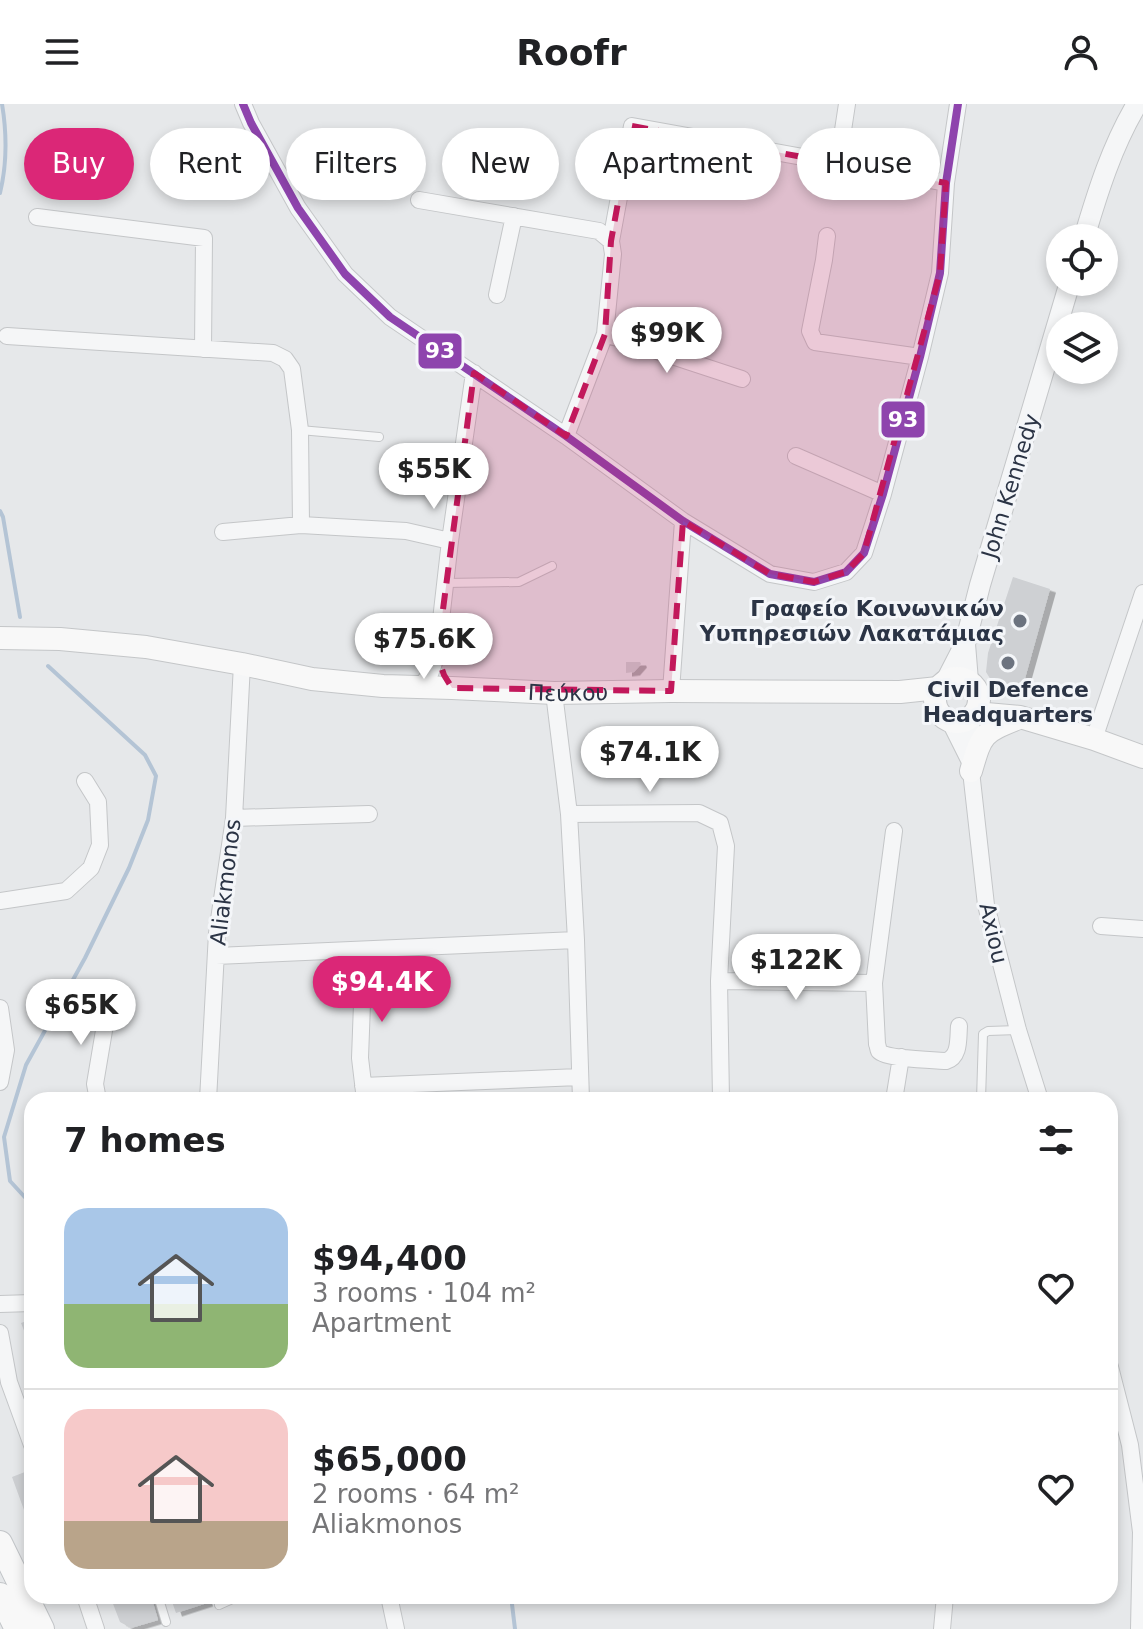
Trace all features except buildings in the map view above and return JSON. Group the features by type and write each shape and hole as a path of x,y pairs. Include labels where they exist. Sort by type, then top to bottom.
{"main road":[{"name":"Πεύκου","path":"0,638 60,639 146,647 312,679 383,686 554,693 900,692 958,701 1019,717 1143,757"},
{"path":"970,766 980,740 994,728 1019,717"},
{"path":"0,1543 24,1592"},
{"path":"0,1595 17,1629"},
{"path":"30,1604 42,1629"}],"street":[{"path":"243,104 298,208 345,274 390,317 566,436 683,521 770,574 814,582 846,572 864,553 883,494 940,273 946,183 958,104"},
{"path":"843,128 847,104"},
{"path":"1088,224 1106,168 1137,104"},
{"path":"566,436 605,334 613,254 611,241 632,126 797,156"},
{"path":"940,182 946,183"},
{"path":"419,200 599,231 611,241"},
{"path":"497,295 514,216"},
{"path":"37,217 204,238 203,349"},
{"path":"827,236 810,331 815,342 920,357"},
{"name":"John Kennedy","path":"958,701 965,644 980,585 1066,296"},
{"path":"605,334 742,379"},
{"path":"7,336 273,353 285,359 292,369 300,430 301,525"},
{"path":"420,688 430,674 437,655 474,373"},
{"path":"796,456 883,494"},
{"path":"671,691 683,521"},
{"path":"223,532 301,525 406,531 450,541"},
{"path":"1094,739 1143,593"},
{"path":"437,655 452,688"},
{"name":"Aliakmonos","path":"208,1092 217,933 234,818 242,664"},
{"path":"554,693 569,814 580,1092"},
{"name":"Axiou","path":"958,701 970,766"},
{"name":"Axiou","path":"958,701 970,766 986,905 1037,1092"},
{"path":"0,901 66,891 91,868 100,845 98,802 85,781"},
{"path":"569,814 699,813 720,823 726,846 719,981 721,1092"},
{"path":"234,818 369,814"},
{"path":"894,831 874,983 877,1044 882,1053 946,1061 956,1055 959,1026"},
{"path":"1101,926 1143,929"},
{"path":"216,956 576,940"},
{"path":"364,950 360,1058 364,1092"},
{"path":"719,981 874,983"},
{"path":"96,1092 95,1084 110,995"},
{"path":"0,1008 6,1050 0,1082"},
{"path":"895,1092 901,1057"},
{"path":"377,1092 579,1077"},
{"path":"0,1304 24,1303"},
{"path":"0,1333 9,1382 24,1423"},
{"path":"1118,1398 1130,1445 1141,1532 1141,1628"},
{"path":"88,1604 96,1629"},
{"path":"392,1604 396,1629"},
{"path":"942,1629 944,1604"}],"lane":[{"path":"300,430 379,437"},
{"path":"445,583 519,582 552,566"},
{"path":"981,1092 983,1034 988,1031 1018,1030"},
{"path":"160,1604 166,1622"}],"highlighted area":[{"path":"632,126 946,183 940,273 864,553 846,572 814,582 770,574 683,521 671,691 452,688 437,655 474,373 566,436 605,334 611,241"}],"waterway":[{"path":"0,193 6,149 2,104"},
{"path":"0,511 20,617"},
{"path":"24,1196 10,1181 4,1137 26,1065 85,958 129,868 148,820 156,776 145,755 48,666"},
{"path":"512,1604 515,1629"}],"transit line":[{"name":"93","path":"243,104 298,208 345,274 390,317 566,436 683,521 770,574 814,582 846,572 864,553 883,494 940,273 946,183 958,104"}],"place":[{"name":"Γραφείο Κοινωνικών Υυπηρεσιών Λακατάμιας","path":"1020,621"},
{"name":"Civil Defence Headquarters","path":"1008,663"}]}
